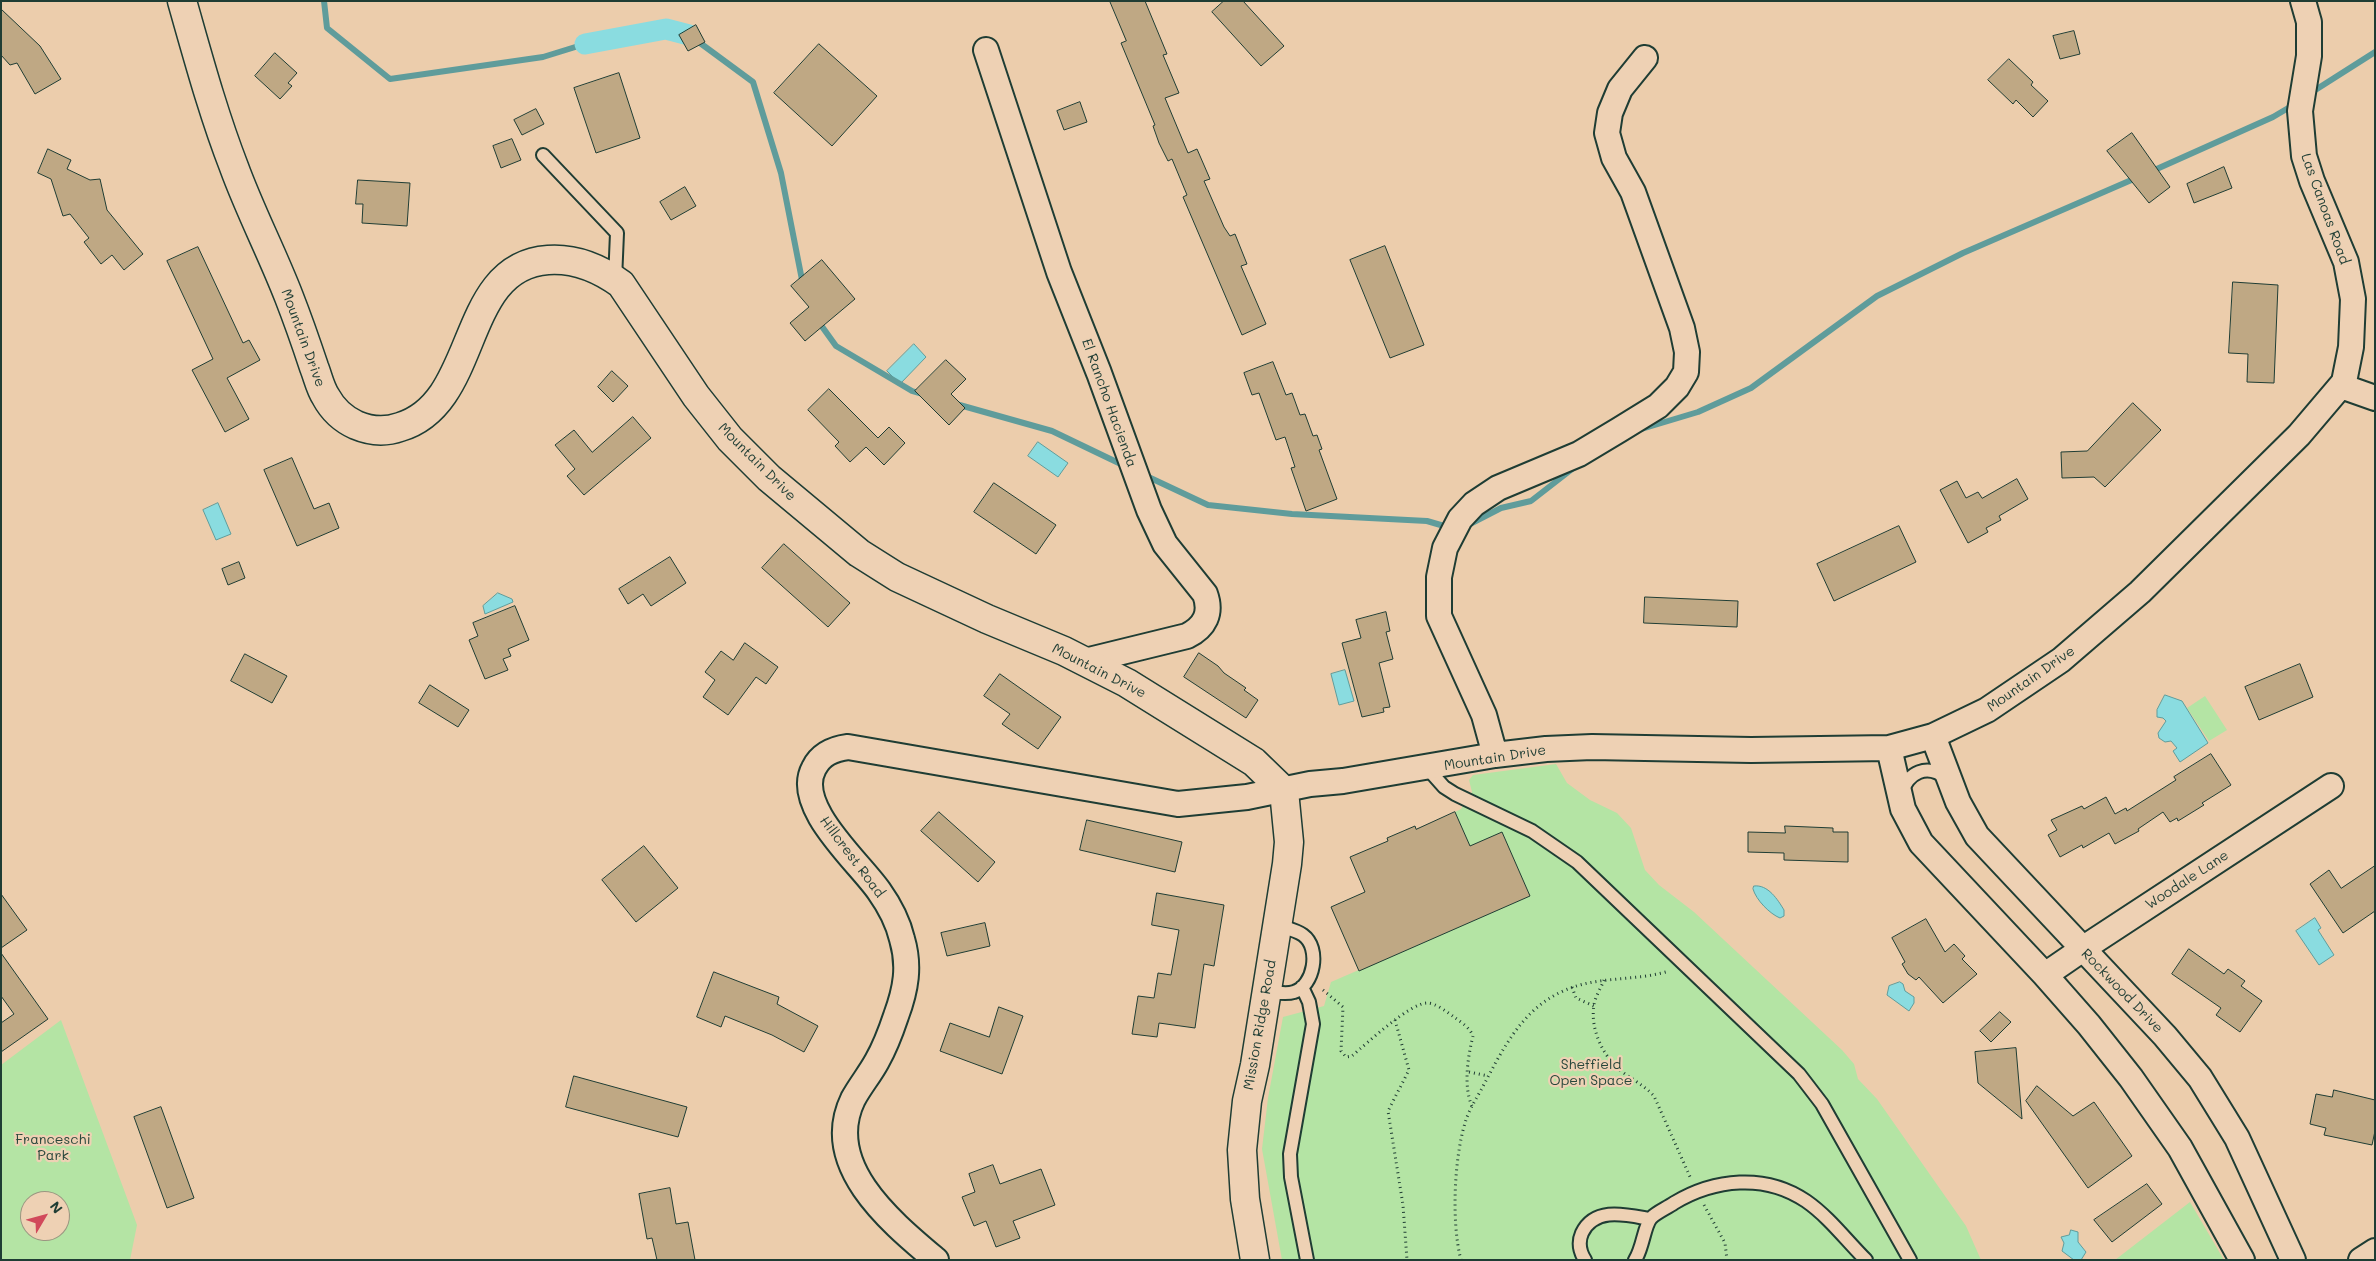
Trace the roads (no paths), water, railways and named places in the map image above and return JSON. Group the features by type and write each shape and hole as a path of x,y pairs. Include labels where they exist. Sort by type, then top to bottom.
{"main road":[{"name":"Mountain Drive","path":"182,1 233,165 288,295 319,383 332,406 350,422 372,430 395,429 408,425 429,412 442,397 452,380 488,298 496,287 516,270 544,260 570,260 595,268 621,284 696,396 730,439 769,478 823,525 859,553 897,577 1085,661 1127,683 1254,762 1284,791"},
{"name":"Mission Ridge Road","path":"1255,1260 1245,1199 1242,1150 1247,1101 1256,1065 1289,842 1284,791"}],"street":[{"name":"Las Canoas Road","path":"2303,1 2309,31 2309,56 2300,111 2304,156 2312,181 2346,262 2353,299 2351,347 2346,376 2341,386"},
{"name":"El Rancho Hacienda","path":"986,50 1058,272 1099,373 1149,510 1165,544 1205,594 1209,604 1204,624 1196,632 1187,636 1085,661"},
{"path":"1495,755 1484,714 1439,616 1439,577 1446,548 1460,519 1474,504 1498,488 1578,454 1658,406 1677,387 1686,372 1687,352 1682,328 1633,192 1614,158 1607,134 1610,113 1620,89 1645,58"},
{"path":"2341,386 2375,398"},
{"name":"Mountain Drive","path":"1284,791 1310,784 1428,769 1495,755 1592,746 1751,750 1889,748 1933,736 2005,700 2061,660 2105,624 2176,558 2299,435 2341,386"},
{"name":"Rockwood Drive","path":"1933,736 1948,780 1967,821 1977,836 2170,1041 2200,1078 2245,1154 2293,1260"},
{"name":"Hillcrest Road","path":"936,1260 916,1243 863,1188 850,1164 845,1147 846,1125 853,1099 877,1060 890,1033 904,993 907,955 902,936 879,890 828,828 817,809 811,796 809,784 811,772 817,762 836,749 848,747 1178,804 1219,801 1284,791"},
{"path":"1889,748 1900,797 1908,821 1929,854 2045,975 2098,1036 2164,1123 2207,1195 2242,1260"},
{"name":"Woodale Lane","path":"2045,975 2331,786"},
{"path":"2361,1260 2375,1251"}],"lane":[{"path":"543,155 617,233 615,280"},
{"path":"1428,769 1449,791 1532,831 1571,857 1601,882 1810,1087 1910,1260"},
{"path":"1900,797 1909,778 1918,771 1931,770 1948,780"},
{"path":"1277,925 1297,932 1310,942 1313,962 1305,984 1313,1024 1290,1154 1290,1170 1307,1260"},
{"path":"1266,991 1290,993 1305,984"},
{"path":"1585,1260 1581,1250 1581,1236 1595,1218 1609,1214 1650,1218 1697,1191 1732,1182 1763,1185 1800,1197 1818,1211 1866,1260"},
{"path":"1635,1260 1650,1218"}],"water":[{"path":"914,344 926,357 900,384 887,371"},
{"path":"1038,442 1068,463 1058,477 1028,456"},
{"path":"218,503 231,534 216,540 203,510"},
{"path":"498,593 512,599 513,602 485,614 483,606"},
{"path":"1345,670 1354,701 1339,705 1331,674"},
{"path":"2165,695 2182,701 2208,743 2180,762 2173,751 2177,748 2171,741 2165,742 2159,738 2158,733 2166,721 2163,718 2157,717 2157,710"},
{"path":"1754,886 1764,888 1772,894 1784,910 1784,916 1780,918 1764,906 1757,898 1753,889"},
{"path":"2315,918 2321,928 2318,930 2334,955 2319,965 2296,931"},
{"path":"1900,982 1903,984 1905,991 1914,997 1914,1003 1909,1011 1887,995 1889,986"},
{"path":"2071,1230 2078,1232 2078,1242 2086,1252 2081,1260 2074,1260 2062,1251 2064,1243 2061,1237 2069,1235"}],"waterway":[{"path":"324,1 327,28 390,79 543,57 585,44"},
{"path":"585,44 666,29 689,35"},
{"path":"696,40 753,82 781,173 803,285"},
{"path":"2309,94 2375,52"},
{"path":"2150,172 2273,117 2295,104"},
{"path":"1638,430 1698,412 1751,388 1877,296 1963,253 2136,178"},
{"path":"818,321 836,346 912,391 922,394"},
{"path":"956,404 1052,431 1127,467"},
{"path":"1468,525 1501,508 1531,501 1576,466"},
{"path":"1142,474 1208,505 1292,514 1427,521 1451,528"}],"park label":[{"name":"Sheffield Open Space","path":"1591,1074"},
{"name":"Franceschi Park","path":"53,1148"}]}
